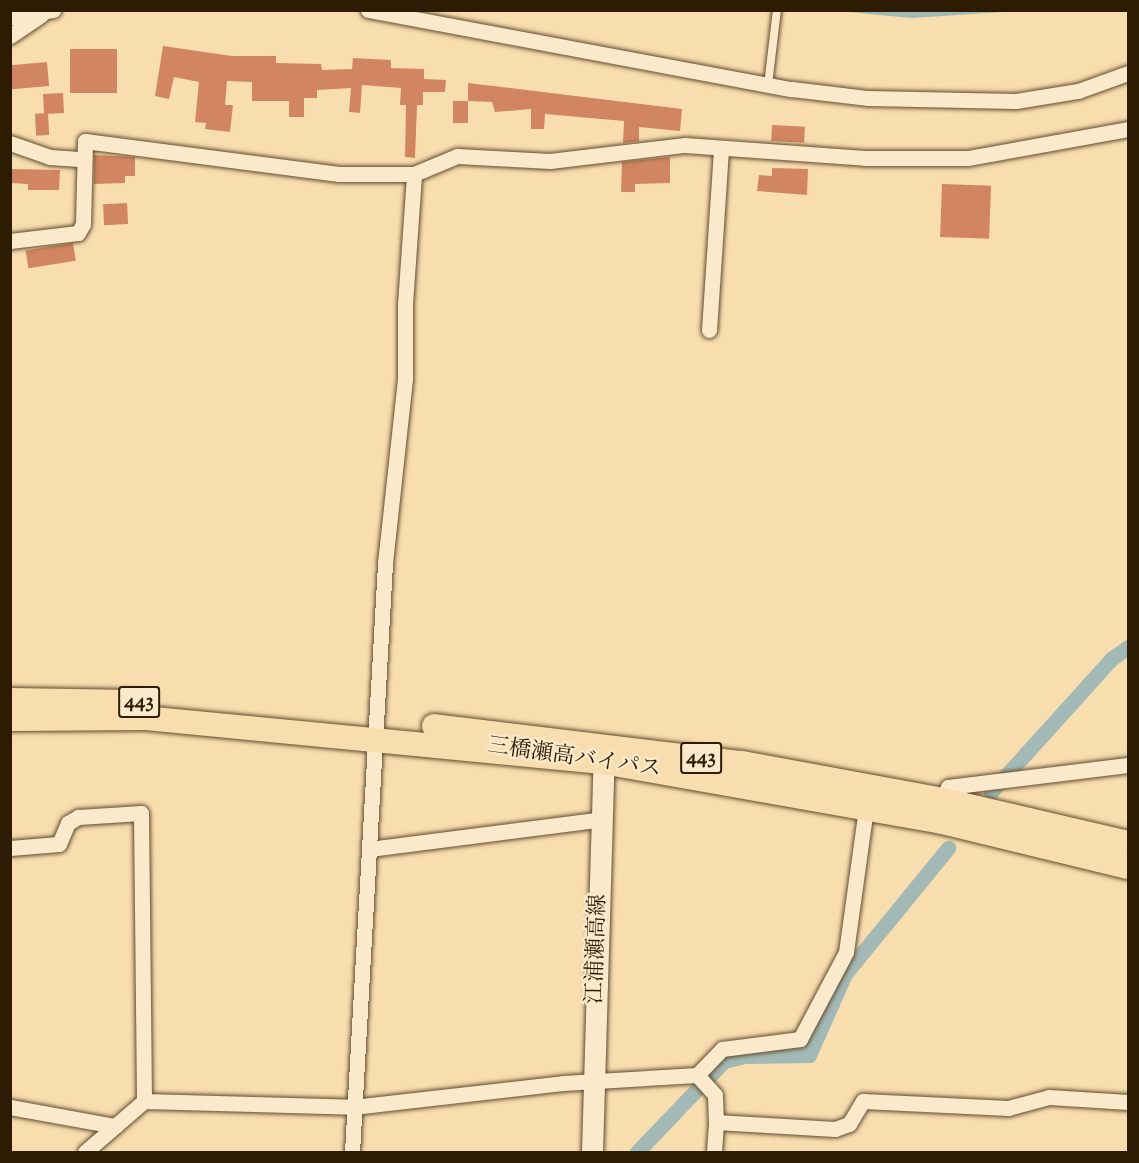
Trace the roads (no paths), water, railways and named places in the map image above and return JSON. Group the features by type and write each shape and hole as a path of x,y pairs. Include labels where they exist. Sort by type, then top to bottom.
{"highway":[{"name":"三橋瀬高バイパス","path":"11,714 376,729 604,754 868,797 1128,867"},
{"name":"三橋瀬高バイパス","path":"868,797 943,800 1128,843"}],"main road":[{"name":"江浦瀬高線","path":"592,1152 604,754"}],"street":[{"path":"368,10 768,85 902,100 1016,101 1078,91 1128,73"},
{"path":"10,18 49,11"},
{"path":"10,36 49,11"},
{"path":"10,241 78,233 83,225 82,159 85,141 339,174 414,174 457,156 550,161 685,145 865,158 968,159 1128,129"},
{"path":"10,143 50,157 82,159"},
{"path":"709,330 721,148"},
{"path":"352,1152 352,1107 385,563 405,378 405,304 414,174"},
{"path":"10,695 11,714"},
{"path":"943,800 948,787 1128,765"},
{"path":"702,1079 722,1049 800,1039 846,952 868,797"},
{"path":"10,848 59,844 68,823 78,816 141,813 144,1101"},
{"path":"369,849 602,819"},
{"path":"85,1152 144,1101 352,1107 593,1081 702,1079 716,1095 714,1152"},
{"path":"716,1122 836,1129 849,1124 863,1101 1008,1108 1049,1097 1128,1102"},
{"path":"10,1107 115,1126"}],"lane":[{"path":"768,85 777,10"}],"water":[{"path":"838,10 1018,11 912,18"}],"waterway":[{"path":"991,792 1111,659 1128,647"},
{"path":"637,1152 724,1061 744,1056 809,1055 845,974 948,848"}]}
